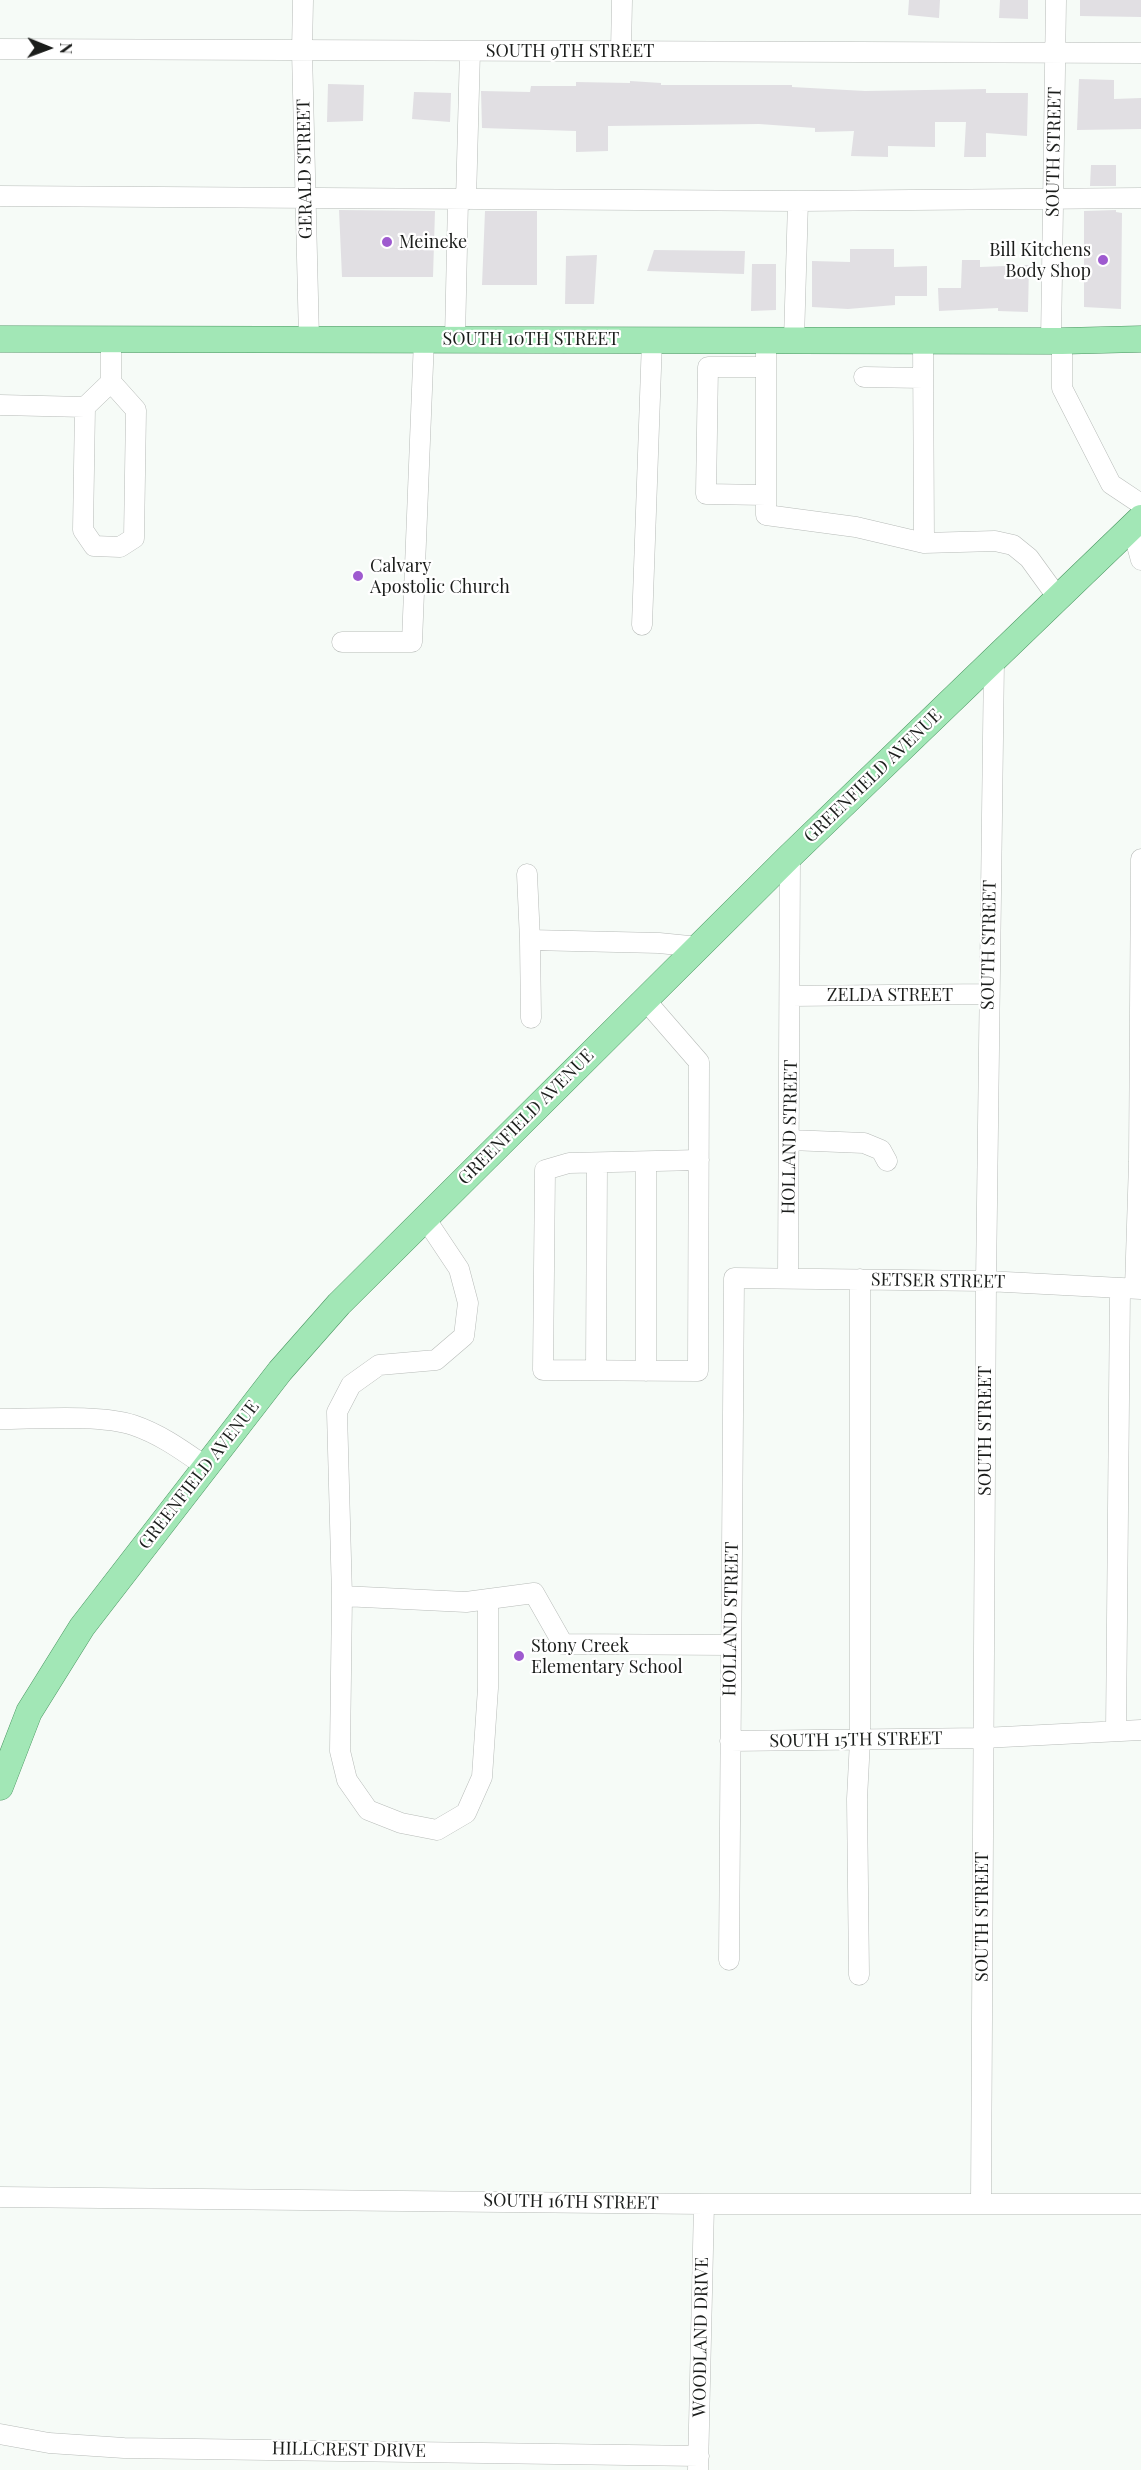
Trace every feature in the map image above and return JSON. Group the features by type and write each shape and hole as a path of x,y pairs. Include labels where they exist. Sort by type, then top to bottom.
{"main road":[{"name":"SOUTH 10TH STREET","path":"0,339 1056,341 1141,339"},
{"name":"SOUTH 10TH STREET","path":"1056,341 1141,355"},
{"name":"GREENFIELD AVENUE","path":"0,1787 28,1712 82,1627 280,1371 332,1312 790,856 1058,598 1138,516"}],"street":[{"name":"GERALD STREET","path":"303,0 302,51 309,339"},
{"path":"621,51 622,0"},
{"name":"SOUTH STREET","path":"1056,0 1054,198 1056,341 1062,388 1111,484 1138,516"},
{"name":"SOUTH 9TH STREET","path":"0,49 1141,53"},
{"path":"455,339 470,51"},
{"path":"0,195 798,201 1141,198"},
{"path":"794,340 798,201"},
{"path":"111,339 111,382 136,410 134,538 120,547 94,546 82,530 85,407 111,382"},
{"path":"342,642 412,642 424,339"},
{"path":"642,625 652,340"},
{"path":"765,340 766,514 856,527 924,543 995,541 1013,545 1029,558 1058,598"},
{"path":"923,340 924,543"},
{"path":"766,367 708,367 706,494 766,495"},
{"path":"864,377 923,378"},
{"path":"0,405 85,407"},
{"path":"1138,516 1141,560"},
{"name":"SOUTH STREET","path":"981,2203 988,994 994,660"},
{"name":"HOLLAND STREET","path":"788,1278 790,856"},
{"path":"1116,1731 1132,1288 1139,1162 1141,859"},
{"path":"527,874 531,1018"},
{"path":"530,940 659,943 699,947"},
{"name":"ZELDA STREET","path":"791,996 988,994"},
{"path":"646,1000 699,1062 699,1160 698,1371 543,1370 545,1170 569,1163 699,1160"},
{"path":"790,1140 864,1143 881,1150 887,1161"},
{"path":"646,1162 646,1371"},
{"path":"596,1370 597,1163"},
{"path":"425,1218 459,1269 468,1303 464,1336 436,1360 379,1365 351,1385 337,1412 342,1596 340,1751 346,1780 368,1810 401,1824 437,1830 466,1813 482,1777 488,1688 488,1599"},
{"name":"HOLLAND STREET","path":"729,1960 734,1278"},
{"name":"SETSER STREET","path":"734,1278 986,1281 1132,1288"},
{"path":"859,1975 857,1799 860,1740 860,1279"},
{"path":"0,1419 102,1420 130,1424 166,1439 205,1466"},
{"path":"342,1596 466,1602 534,1593 563,1644 731,1645"},
{"name":"SOUTH 15TH STREET","path":"730,1742 983,1738 1141,1730"},
{"name":"SOUTH 16TH STREET","path":"0,2198 704,2204 1141,2204"},
{"name":"WOODLAND DRIVE","path":"698,2463 704,2204"},
{"name":"HILLCREST DRIVE","path":"0,2434 50,2443 124,2448 698,2463"}],"building":[{"path":"909,0 940,0 939,18 908,15"},
{"path":"1000,0 1028,0 1028,19 999,18"},
{"path":"1080,0 1141,0 1141,17 1080,16"},
{"path":"1079,79 1114,80 1114,99 1141,98 1141,129 1077,130"},
{"path":"630,81 661,83 661,85 792,85 792,87 865,91 986,89 986,93 1028,93 1027,136 986,133 986,157 964,157 966,122 935,122 935,147 888,146 888,157 851,156 854,131 815,132 815,128 759,124 608,126 608,151 576,152 576,131 482,128 481,91 530,92 531,86 576,86 576,82 630,83"},
{"path":"328,84 364,85 363,121 327,122"},
{"path":"414,92 451,93 450,122 412,119"},
{"path":"1091,165 1116,165 1116,186 1090,186"},
{"name":"Meineke","path":"339,210 435,211 433,277 342,277"},
{"name":"Bill Kitchens Body Shop","path":"1116,210 1122,213 1121,309 1084,307 1084,211"},
{"path":"485,211 537,211 537,285 482,285"},
{"path":"850,249 894,249 894,267 927,266 927,296 895,296 895,305 848,309 812,307 812,261 850,262"},
{"path":"654,250 745,251 744,274 647,271"},
{"path":"597,255 594,304 565,304 566,256"},
{"path":"962,260 980,260 980,267 1029,265 1028,312 998,311 998,308 939,311 938,288 961,288"},
{"path":"752,264 776,264 776,310 751,311"}],"place":[{"name":"Meineke","path":"387,242"},
{"name":"Bill Kitchens Body Shop","path":"1103,260"},
{"name":"Calvary Apostolic Church","path":"358,576"},
{"name":"Stony Creek Elementary School","path":"519,1656"}]}
